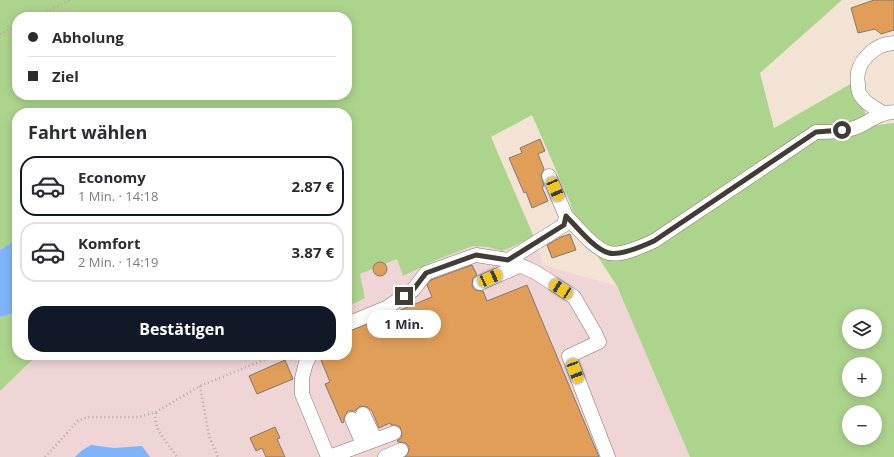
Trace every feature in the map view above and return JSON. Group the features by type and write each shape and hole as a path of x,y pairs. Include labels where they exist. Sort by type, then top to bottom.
{"lane":[{"path":"888,112 869,104 859,95 857,81 860,65 867,54 888,43 894,43"},
{"path":"549,176 566,216 596,246 609,253 620,252 641,248 654,241 816,132 842,130 856,127 888,112"},
{"path":"480,283 513,263 564,225 566,216"},
{"path":"352,322 386,308 413,290 426,273 476,255 513,263 534,272 574,297 596,333 599,342 569,356 608,457"},
{"path":"308,360 302,378 302,394 328,457 394,433"},
{"path":"358,416 369,442"},
{"path":"385,457 401,450"}],"path":[{"path":"46,12 70,0"},
{"path":"0,34 12,28"},
{"path":"45,457 78,421 88,417 139,417 156,412 200,386 264,360"},
{"path":"200,386 209,436 218,457"},
{"path":"156,412 155,417 161,435 177,457"}],"shaded area":[{"path":"534,237 543,265 617,286 690,457 0,457 0,391 33,360 352,360 352,304 365,298 359,275 397,259 403,276 436,260 473,246 488,247 502,251"}],"green space":[{"path":"0,0 842,0 760,73 774,128 854,82 870,126 894,123 894,457 690,457 617,286 576,223 570,202 532,115 491,137 534,237 502,251 488,247 473,246 436,260 403,276 397,259 360,274 365,298 352,304 352,108 12,108 12,242 0,250"},
{"path":"12,313 12,360 33,360 0,391 0,317"}],"water":[{"path":"12,242 12,313 0,317 0,250"},
{"path":"91,445 114,448 142,446 150,457 75,457"}],"building":[{"path":"874,0 894,0 894,30 881,34 875,29 858,33 851,8"},
{"path":"540,139 545,151 538,154 544,169 541,175 544,186 542,187 548,201 532,208 526,192 524,193 509,158 522,153 520,148"},
{"path":"570,234 576,250 552,258 547,245"},
{"path":"377,262 383,262 387,266 387,272 383,276 377,276 373,272 373,266"},
{"path":"472,265 477,275 473,278 472,286 475,290 483,291 487,301 527,285 599,457 405,457 409,451 409,447 406,443 397,441 401,438 402,434 400,427 391,425 390,423 379,428 372,411 367,407 360,406 355,411 348,411 344,418 344,422 342,423 325,384 330,382 321,360 352,360 352,330 432,297 427,285 431,280"},
{"path":"285,360 293,379 257,394 249,376"},
{"path":"275,427 280,438 277,439 285,457 266,457 262,448 256,451 250,438"}],"route":[{"path":"404,296 413,290 426,273 476,255 498,257 508,260 564,225 566,216 596,246 609,253 641,248 654,241 816,132 842,130"}]}
